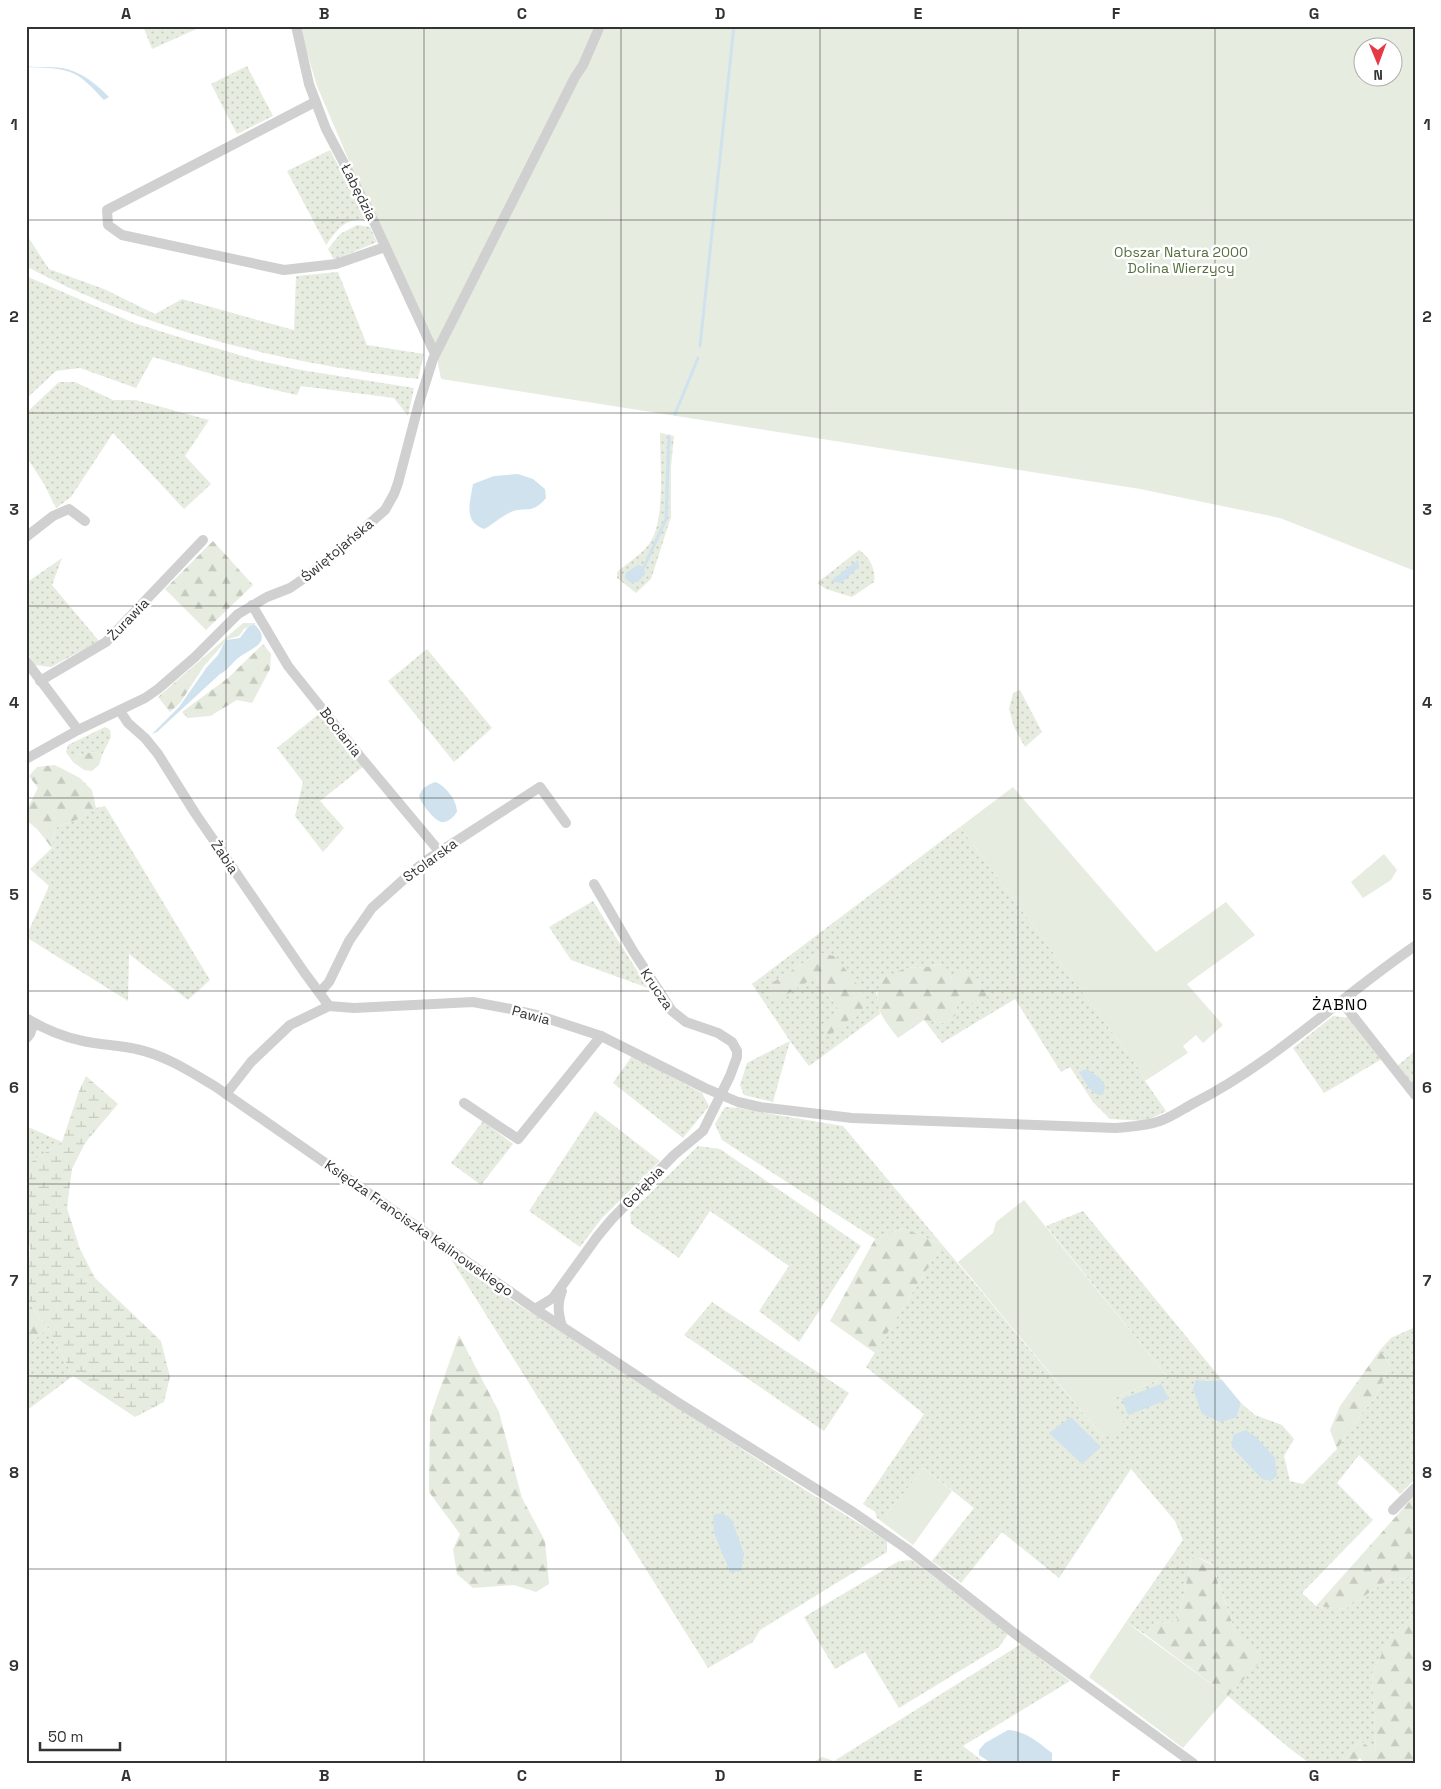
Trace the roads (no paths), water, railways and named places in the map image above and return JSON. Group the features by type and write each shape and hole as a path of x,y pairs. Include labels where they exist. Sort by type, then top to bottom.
{"street":[{"name":"Łabędzia","path":"296,26 309,84 326,129 368,209 436,354"},
{"name":"Świętojańska","path":"26,758 78,730 145,698 170,679 238,614 267,597 290,588 306,577 384,510 398,484 427,376 436,354 575,77 583,65 600,26"},
{"path":"315,102 107,210 108,225 122,234 284,270 336,264 385,246"},
{"path":"26,537 53,516 69,508 85,521"},
{"name":"Żurawia","path":"40,681 106,642 203,540"},
{"name":"Bociania","path":"252,605 288,666 439,851"},
{"path":"26,661 78,730"},
{"name":"Żabia","path":"120,711 128,723 145,738 158,754 200,820 329,1006"},
{"name":"Stolarska","path":"320,992 329,982 350,941 372,908 412,872 439,851 540,787 566,823"},
{"name":"Krucza","path":"594,884 607,910 672,1011 686,1022 718,1033 732,1042 737,1051 736,1063 720,1094"},
{"name":"Pawia","path":"226,1094 251,1062 284,1030 290,1025 329,1006 362,1008 473,1002 528,1013 601,1036 720,1094 738,1102 760,1107 852,1118 1115,1128 1144,1125 1173,1115 1234,1081 1286,1045 1415,946"},
{"path":"1342,1002 1415,1095"},
{"path":"26,1039 30,1034 30,1020"},
{"name":"Księdza Franciszka Kalinowskiego","path":"30,1020 53,1032 82,1041 138,1049 160,1057 187,1070 226,1094 535,1309 677,1402 853,1512 907,1549 1018,1636 1192,1763"},
{"path":"464,1103 518,1139 601,1036"},
{"name":"Gołębia","path":"535,1309 553,1298 597,1237 612,1220 674,1155 703,1131 720,1094"},
{"name":"Gołębia","path":"562,1326 558,1302 565,1281"},
{"path":"1393,1510 1415,1488"}],"water":[{"path":"26,67 58,67 75,72 94,83 109,97 104,100 84,80 65,70"},
{"path":"518,474 533,479 545,489 546,498 537,507 511,512 484,529 477,526 469,511 473,484 494,476"},
{"path":"858,560 859,567 841,583 831,581"},
{"path":"638,565 644,567 645,574 638,582 631,583 625,578 626,573"},
{"path":"254,624 262,636 258,644 238,658 157,732 152,734 179,707 207,667 218,655 226,640 240,638 248,627"},
{"path":"436,782 450,794 457,807 455,815 444,822 437,820 433,816 419,796 426,787"},
{"path":"1087,1069 1101,1079 1105,1086 1103,1095 1092,1091 1079,1072"},
{"path":"1196,1380 1222,1380 1241,1403 1237,1417 1221,1422 1202,1414 1193,1389"},
{"path":"1161,1384 1169,1399 1128,1415 1122,1399"},
{"path":"1071,1417 1101,1447 1082,1464 1049,1433"},
{"path":"1246,1430 1256,1437 1275,1458 1277,1475 1271,1481 1262,1479 1232,1447 1233,1435"},
{"path":"722,1513 732,1520 744,1554 741,1571 730,1572 714,1533 713,1515"},
{"path":"1008,1730 1020,1732 1042,1745 1052,1753 1052,1763 991,1763 979,1755 979,1750 985,1743"}],"waterway":[{"path":"700,346 734,26"},
{"path":"675,414 698,358"},
{"path":"644,567 666,519 669,436"}],"district":[{"name":"ŻABNO","path":"1340,1004"}],"park label":[{"name":"Obszar Natura 2000 Dolina Wierzycy","path":"1181,260"}]}
